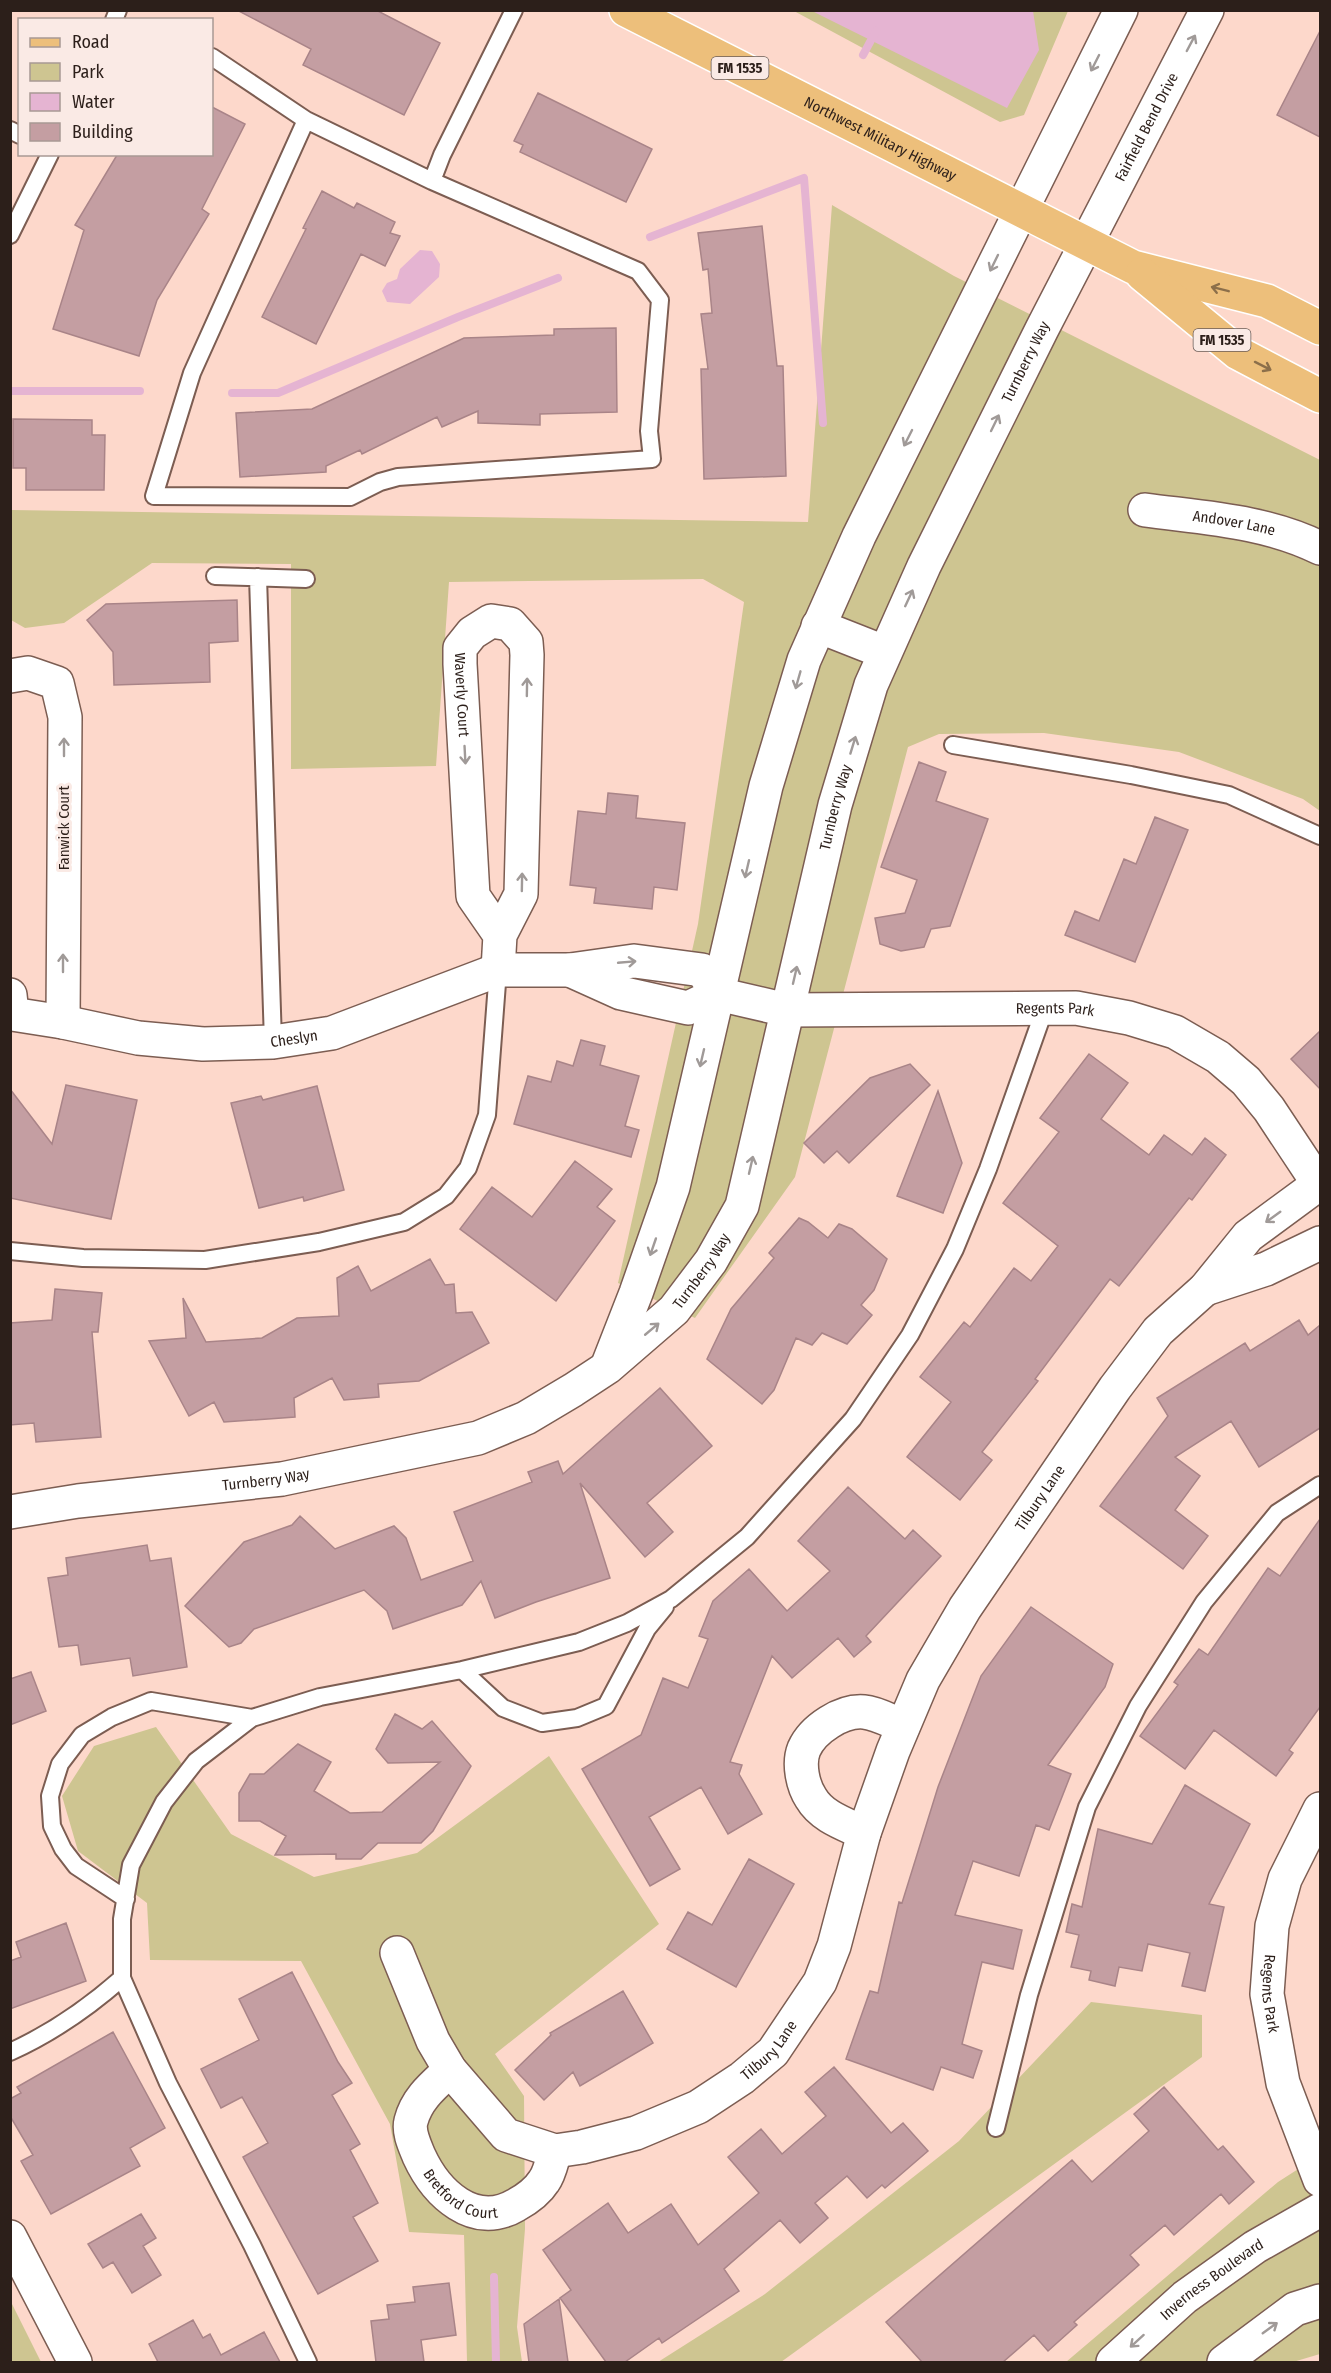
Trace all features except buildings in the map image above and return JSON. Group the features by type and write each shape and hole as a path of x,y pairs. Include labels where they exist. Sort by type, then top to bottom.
{"main road":[{"name":"Northwest Military Highway","path":"626,10 1133,267 1267,301 1320,327"},
{"name":"Northwest Military Highway","path":"1133,267 1238,353 1320,396"}],"street":[{"path":"608,1367 673,1187 766,786 804,660 859,536 1121,10"},
{"name":"Fairfield Bend Drive","path":"1086,244 1208,10"},
{"name":"Turnberry Way","path":"10,1512 78,1501 282,1479 478,1438 526,1418 608,1367 674,1310 711,1261 742,1206 835,805 871,685 884,651 924,566 1086,244"},
{"name":"Andover Lane","path":"1144,510 1262,527 1300,538 1320,548"},
{"name":"Waverly Court","path":"498,970 500,935 521,894 527,655 526,642 510,624 491,621 472,633 460,648 460,664 473,896 500,935"},
{"path":"818,626 884,651"},
{"name":"Fanwick Court","path":"10,676 28,674 57,682 64,717 63,1022"},
{"name":"Cheslyn","path":"11,1004 63,1022 138,1038 202,1044 273,1042 332,1033 498,970 570,970 621,993 688,1008 718,994"},
{"name":"Regents Park","path":"718,994 788,1010 1076,1008 1129,1018 1175,1032 1218,1057 1246,1081 1320,1185"},
{"name":"Tilbury Lane","path":"555,2151 582,2147 636,2133 698,2107 741,2078 773,2052 820,1982 834,1946 864,1833 903,1726 923,1680 965,1608 1115,1388 1158,1331 1205,1289 1248,1236 1320,1185"},
{"name":"Tilbury Lane","path":"1205,1289 1266,1269 1320,1243"},
{"path":"864,1833 826,1815 811,1798 802,1776 804,1750 821,1728 846,1713 866,1712 903,1726"},
{"name":"Regents Park","path":"1320,1809 1285,1880 1272,1926 1267,1994 1283,2083 1320,2180"},
{"path":"398,1953 434,2041 450,2070 506,2135 555,2151"},
{"name":"Bretford Court","path":"450,2070 421,2097 410,2122 414,2145 428,2175 448,2197 475,2213 505,2212 530,2198 544,2181 555,2151"},
{"name":"Inverness Boulevard","path":"1113,2362 1185,2296 1255,2247 1320,2210"},
{"path":"10,2237 75,2362"},
{"path":"1224,2362 1295,2309 1320,2301"}],"lane":[{"path":"432,181 442,155 514,10"},
{"path":"213,58 306,120 432,181 638,271 660,300 649,431 652,459 398,477 380,482 350,497 154,496 192,373 306,120"},
{"path":"10,235 49,156"},
{"path":"215,576 306,579"},
{"path":"258,577 273,1042"},
{"path":"952,745 1131,775 1229,795 1320,836"},
{"path":"10,1251 83,1258 205,1260 319,1242 404,1222 446,1196 468,1168 487,1115 498,970"},
{"path":"308,2362 252,2245 168,2083 122,1978 122,1919 131,1864 164,1802 196,1761 252,1718 320,1697 462,1670 579,1642 627,1623 671,1599 747,1537 853,1419 910,1335 959,1239 988,1168 1045,1008"},
{"path":"996,2128 1029,1995 1087,1808 1138,1706 1204,1602 1269,1522 1320,1485"},
{"path":"462,1670 503,1708 542,1723 576,1718 606,1706 647,1629 671,1599"},
{"path":"126,1899 76,1866 51,1827 50,1796 60,1764 82,1735 112,1717 151,1701 252,1718"},
{"path":"10,2052 43,2037 101,1996 122,1978"}],"green space":[{"path":"794,11 1068,11 1024,115 1000,122"},
{"path":"832,205 954,276 1320,460 1320,811 1303,799 1179,752 1044,733 939,734 908,747 795,1177 695,1318 618,1283 698,924 744,602 703,579 449,582 436,766 291,769 291,564 152,563 64,623 25,628 11,620 11,510 808,522"},
{"path":"156,1727 231,1834 314,1877 417,1853 549,1756 659,1924 495,2054 524,2096 525,2229 517,2327 522,2362 467,2362 464,2235 409,2232 390,2124 301,1961 150,1960 147,1903 78,1851 62,1796 94,1746"},
{"path":"1091,2002 1202,2015 1202,2057 781,2362 658,2362 765,2294 959,2141"},
{"path":"1320,2155 1320,2354 1293,2362 1066,2362 1278,2182"},
{"path":"11,2302 41,2362 11,2362"}],"water":[{"path":"812,11 1033,11 1039,50 1007,108"},
{"path":"420,250 432,251 440,264 439,277 410,304 387,302 382,291 387,283 397,279 400,269"}],"waterway":[{"path":"863,55 876,31"},
{"path":"650,237 804,178 823,423"},
{"path":"232,393 278,393 458,317 558,278"},
{"path":"10,391 140,391"},
{"path":"494,2277 496,2362"}]}
